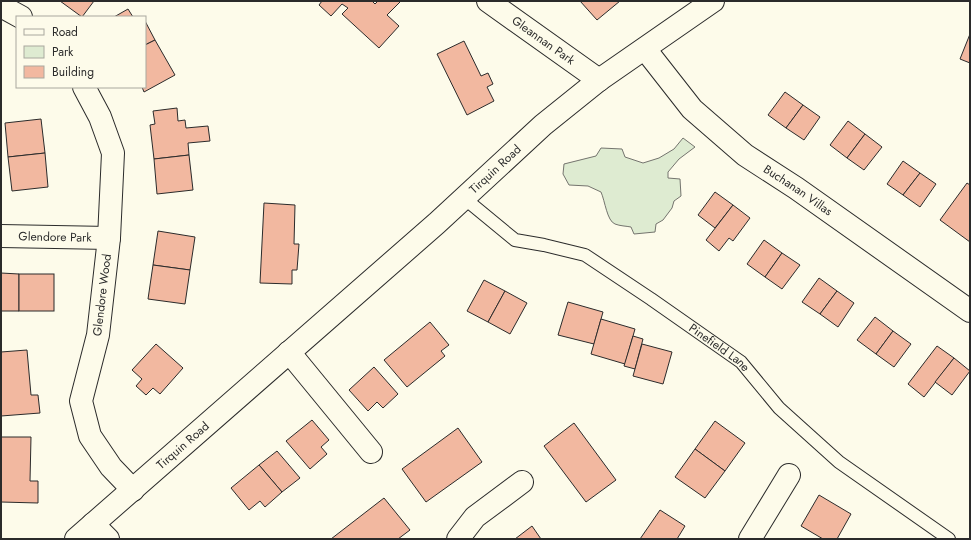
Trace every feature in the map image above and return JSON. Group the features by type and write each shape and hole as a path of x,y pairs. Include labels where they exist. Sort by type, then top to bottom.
{"street":[{"name":"Gleannan Park","path":"488,1 599,80"},
{"name":"Tirquin Road","path":"76,539 100,532 133,490 432,228 544,125 599,80 713,1"},
{"path":"1,6 19,16"},
{"name":"Buchanan Villas","path":"644,49 692,109 745,155 796,188 970,311"},
{"name":"Glendore Wood","path":"85,88 100,117 113,153 109,238 98,335 81,401 90,436 111,467 133,490"},
{"name":"Glendore Park","path":"1,236 109,238"},
{"path":"289,352 371,452"},
{"path":"750,539 789,475"},
{"path":"458,539 474,517 522,482"}],"lane":[{"name":"Pinefield Lane","path":"464,198 514,240 544,245 585,255 741,362 779,408 839,462 949,539"}],"green space":[{"path":"683,138 695,147 679,159 668,172 668,178 680,179 681,196 674,201 672,208 663,220 656,224 655,232 634,234 631,227 615,224 608,215 601,192 588,186 569,185 563,174 564,164 596,156 601,148 622,149 625,157 643,163 659,158 674,149"}],"building":[{"path":"60,1 94,1 83,16"},
{"path":"322,1 372,1 375,4 378,1 399,1 400,2 387,15 399,26 379,48 342,14 348,8 342,4 331,16 319,5"},
{"path":"580,1 620,1 597,20"},
{"path":"128,9 132,16 116,16"},
{"path":"146,23 155,40 146,44"},
{"path":"970,34 970,63 960,59"},
{"path":"155,40 175,75 144,92 142,88 146,88 146,44"},
{"path":"464,41 481,76 488,73 493,84 487,87 494,101 467,115 437,54"},
{"path":"785,92 803,105 786,128 768,115"},
{"path":"803,105 820,117 804,140 786,128"},
{"path":"177,108 178,121 185,120 186,128 208,126 210,141 188,143 189,155 154,159 150,125 155,124 153,111"},
{"path":"41,119 45,153 8,157 5,123"},
{"path":"848,121 865,134 847,158 830,145"},
{"path":"865,134 882,147 864,170 847,158"},
{"path":"45,153 48,187 12,191 8,157"},
{"path":"189,155 193,190 157,194 154,159"},
{"path":"903,161 920,173 903,195 887,184"},
{"path":"920,173 936,184 920,207 903,195"},
{"path":"967,183 970,185 970,242 940,220"},
{"path":"715,192 733,205 715,228 698,215"},
{"path":"264,203 295,205 294,244 299,244 297,270 292,270 292,284 260,283"},
{"path":"733,205 750,218 733,241 729,238 719,251 706,240"},
{"path":"158,231 195,237 190,270 153,265"},
{"path":"764,240 782,253 765,277 747,264"},
{"path":"782,253 800,265 782,289 765,277"},
{"path":"153,265 190,270 185,304 148,299"},
{"path":"1,273 19,274 19,311 1,311"},
{"path":"19,274 54,274 54,311 19,311"},
{"path":"819,278 837,291 820,314 802,302"},
{"path":"484,280 505,291 488,322 467,311"},
{"path":"505,291 527,303 510,334 488,322"},
{"path":"837,291 854,303 838,327 820,314"},
{"path":"568,302 603,312 594,344 558,335"},
{"path":"875,317 893,331 876,354 857,340"},
{"path":"601,319 635,329 625,364 591,354"},
{"path":"430,322 449,345 441,351 445,356 407,387 384,360"},
{"path":"893,331 911,344 894,367 876,354"},
{"path":"633,336 643,339 635,369 624,366"},
{"path":"156,344 183,368 160,394 153,388 146,395 136,386 142,379 132,370"},
{"path":"642,344 672,352 663,384 633,376"},
{"path":"937,346 954,358 924,397 908,384"},
{"path":"27,350 31,395 38,395 40,413 1,416 1,352"},
{"path":"954,358 970,371 952,395 935,382"},
{"path":"374,367 398,394 383,408 377,402 368,411 349,390"},
{"path":"312,420 329,440 321,447 327,454 310,469 286,441"},
{"path":"715,421 745,443 725,471 695,449"},
{"path":"574,423 616,480 586,502 544,446"},
{"path":"458,428 482,462 426,502 402,469"},
{"path":"1,437 31,437 30,481 38,481 38,503 1,502"},
{"path":"695,449 725,471 705,498 675,477"},
{"path":"277,451 300,478 282,492 259,465"},
{"path":"259,465 282,492 265,507 260,501 249,510 231,488"},
{"path":"819,495 851,514 837,539 823,539 801,526"},
{"path":"384,498 410,530 398,539 331,539"},
{"path":"660,510 685,526 677,539 640,539"},
{"path":"532,526 541,539 515,539"}]}
